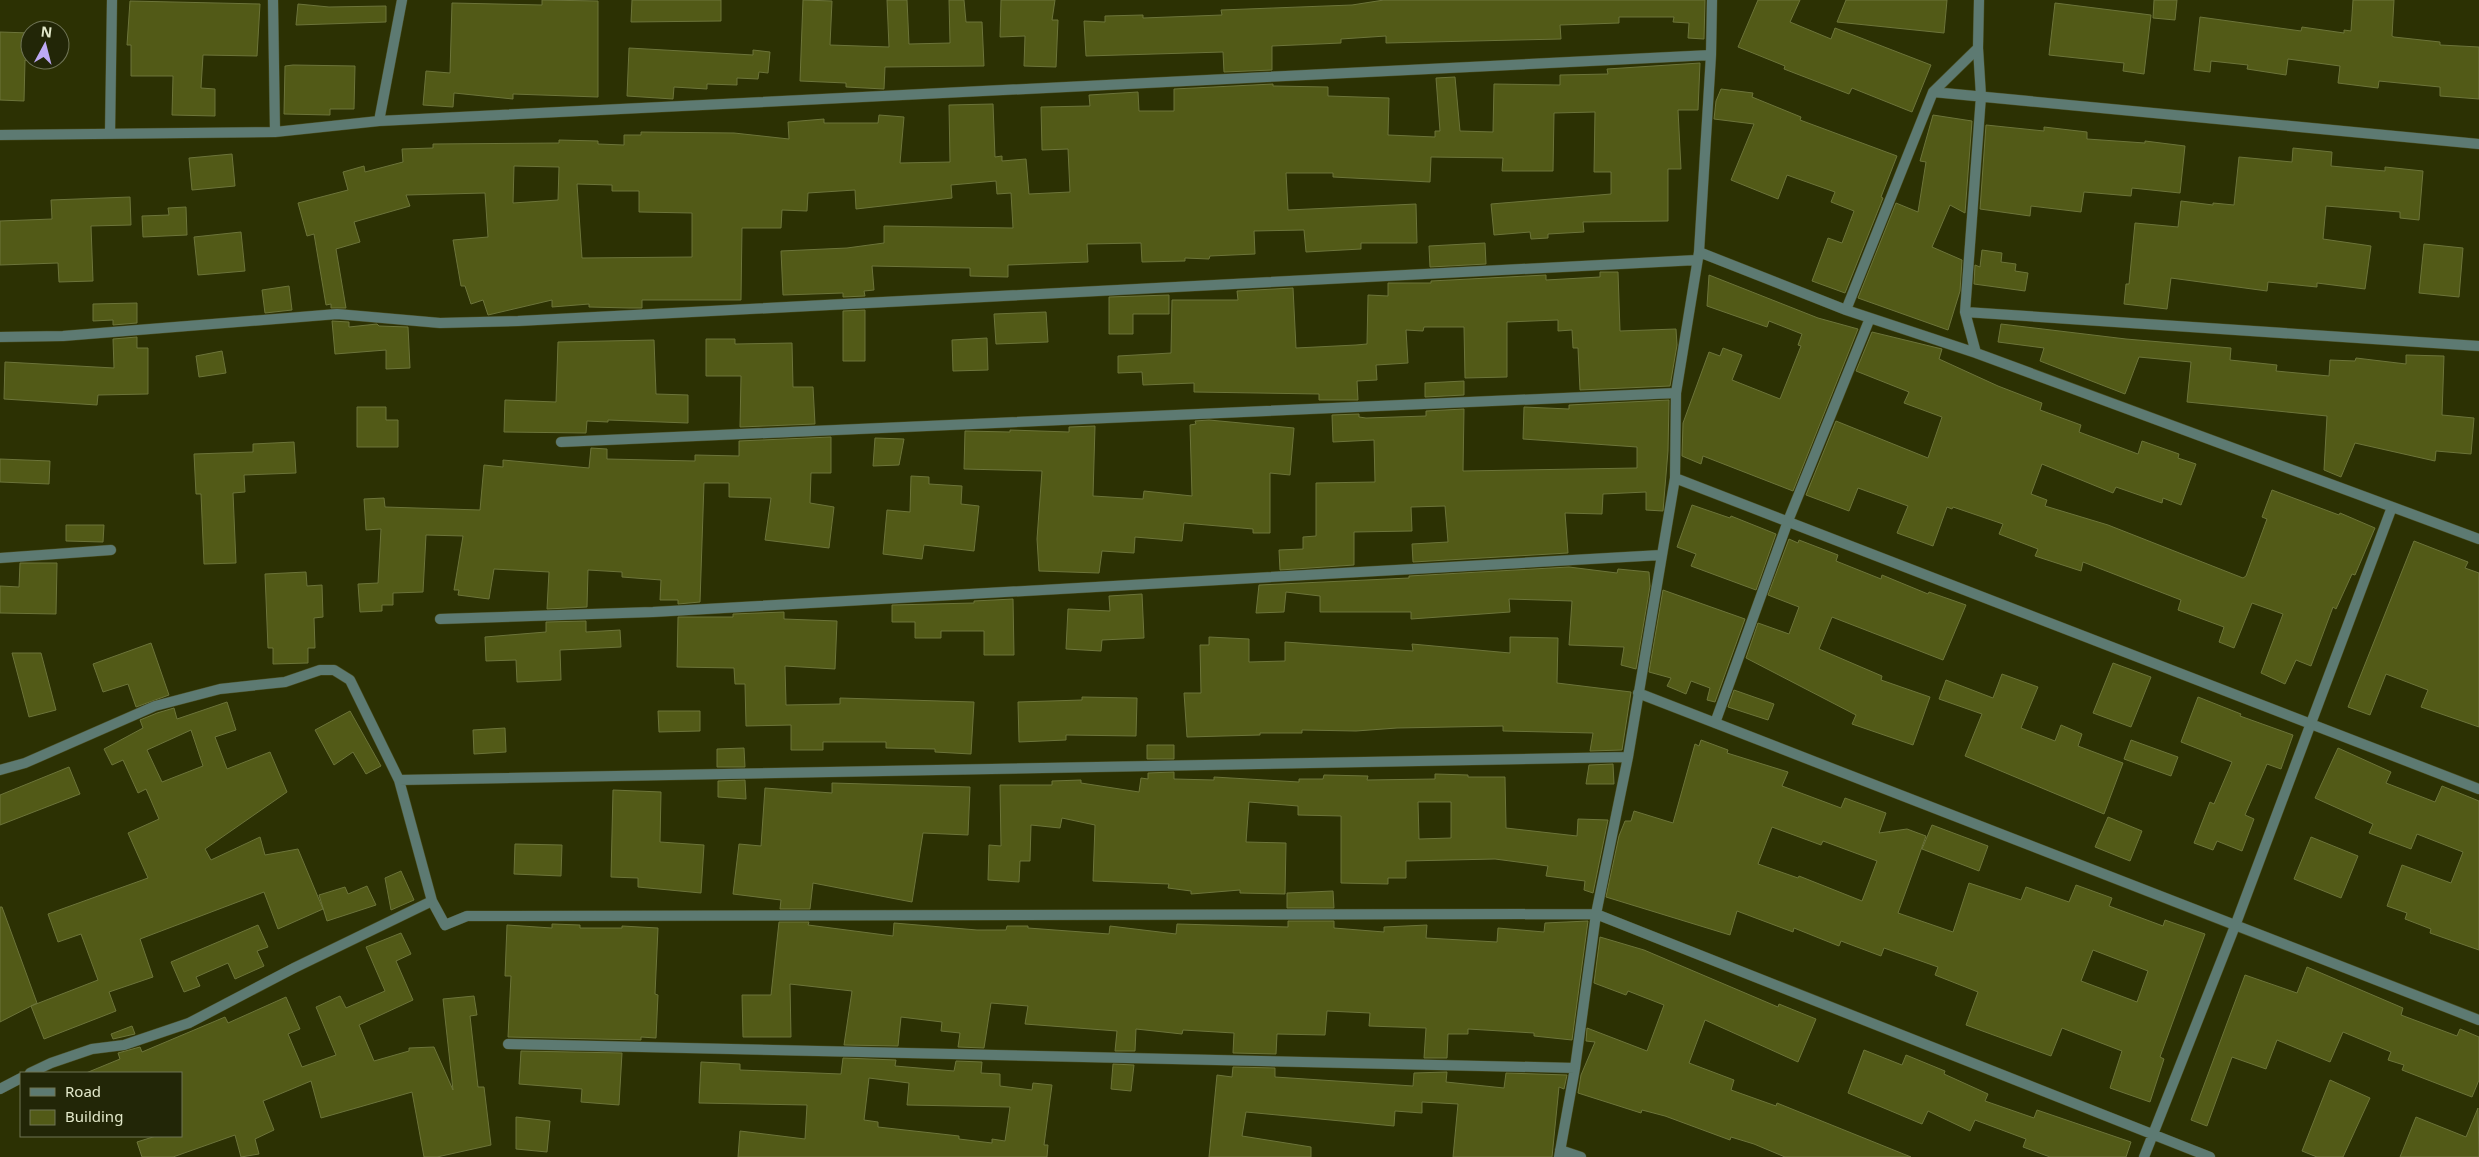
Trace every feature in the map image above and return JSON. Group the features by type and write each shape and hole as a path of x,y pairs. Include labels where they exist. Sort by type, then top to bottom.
{"street":[{"path":"110,134 112,0"},
{"path":"273,0 275,132"},
{"path":"379,121 402,0"},
{"path":"1581,1157 1560,1153 1575,1068 1596,914 1628,757 1675,478 1676,393 1698,256 1711,55 1712,0"},
{"path":"1976,353 1965,312 1981,96 1978,48 1979,0"},
{"path":"1846,310 1933,92 1978,48"},
{"path":"0,135 275,132 379,121 1711,55"},
{"path":"1933,92 2479,144"},
{"path":"0,337 63,336 337,314 440,323 518,321 1698,256 1846,310 1976,353 2479,539"},
{"path":"1965,312 2479,346"},
{"path":"1715,723 1788,521 1870,318"},
{"path":"561,442 1676,393"},
{"path":"1675,478 2479,789"},
{"path":"2144,1157 2312,724 2392,506"},
{"path":"0,558 111,550"},
{"path":"440,619 663,612 1661,555"},
{"path":"0,770 25,763 155,706 220,689 285,682 320,670 334,670 350,680 399,780 432,901 445,925 467,916 1596,914 2210,1157"},
{"path":"1638,692 2479,1020"},
{"path":"399,780 1628,757"},
{"path":"32,1072 50,1062 92,1049 124,1045 189,1023 294,968 432,901"},
{"path":"508,1044 1575,1068"},
{"path":"0,1089 20,1079"}],"building":[{"path":"542,0 598,1 598,97 513,94 513,99 454,93 453,107 423,105 426,71 450,73 452,3 542,5"},
{"path":"632,0 721,0 721,21 631,22"},
{"path":"803,0 832,1 830,45 889,47 887,0 907,0 909,44 950,43 949,0 964,0 966,22 982,22 984,66 885,67 884,89 846,87 846,83 800,81"},
{"path":"1001,0 1055,0 1052,20 1058,20 1056,67 1024,66 1025,36 1000,37"},
{"path":"1384,0 1705,0 1704,39 1688,38 1689,23 1673,22 1674,17 1619,17 1619,23 1560,25 1561,39 1386,43 1386,36 1341,39 1341,43 1272,46 1272,70 1224,72 1223,52 1086,56 1084,21 1105,22 1105,16 1143,15 1143,18 1222,15 1221,10 1352,5"},
{"path":"1758,0 1800,0 1790,22 1831,39 1835,28 1931,65 1912,112 1852,88 1849,94 1784,69 1785,66 1738,47"},
{"path":"1846,0 1947,0 1944,33 1837,22"},
{"path":"2154,0 2177,0 2175,20 2153,18"},
{"path":"2353,0 2394,0 2392,36 2394,37 2440,42 2440,45 2479,47 2479,99 2440,96 2440,87 2379,81 2378,88 2338,83 2340,66 2288,59 2286,75 2247,69 2248,65 2211,61 2210,72 2194,70 2200,17 2301,31 2302,27 2344,33 2344,30 2351,31"},
{"path":"130,1 260,4 257,56 203,55 201,88 215,89 215,116 172,115 173,76 131,76 131,45 127,45"},
{"path":"2055,3 2151,15 2144,74 2123,71 2124,63 2049,55"},
{"path":"298,4 329,7 386,6 386,22 296,25"},
{"path":"0,32 20,33 20,70 25,70 24,101 0,100"},
{"path":"629,48 753,55 753,50 770,52 768,73 759,72 758,79 737,78 737,85 707,84 707,89 674,87 673,99 627,96"},
{"path":"1700,63 1698,110 1678,110 1681,169 1668,169 1668,221 1583,222 1584,232 1548,234 1548,238 1531,239 1530,232 1494,235 1491,204 1611,194 1611,172 1594,172 1595,112 1554,113 1553,171 1502,171 1503,158 1431,157 1430,182 1333,177 1333,173 1286,173 1288,210 1416,204 1417,243 1361,243 1361,249 1306,252 1304,230 1254,231 1255,254 1210,256 1209,259 1185,258 1185,261 1142,262 1141,243 1087,244 1088,262 1008,265 1008,277 970,276 970,268 872,266 874,290 864,291 865,296 843,297 843,293 783,295 781,251 847,248 884,243 884,226 1013,228 1011,193 997,194 996,181 951,185 952,198 856,209 855,190 808,193 807,211 782,210 781,228 742,228 741,300 642,300 642,308 629,308 589,307 589,304 552,307 552,300 488,315 483,300 471,304 465,286 461,286 453,240 488,237 485,193 406,195 410,206 354,222 360,242 336,249 346,308 331,308 331,304 326,305 314,234 307,236 298,203 348,190 343,172 364,166 365,172 403,162 402,149 433,148 433,144 559,143 559,140 598,141 598,144 624,145 624,135 641,135 641,132 734,133 789,139 788,122 824,119 824,123 878,123 879,115 904,117 900,163 950,162 949,105 993,104 995,157 1002,156 1002,161 1026,159 1029,194 1070,192 1068,149 1042,150 1041,107 1090,106 1089,95 1138,92 1139,111 1174,111 1174,89 1273,84 1273,86 1328,87 1328,96 1389,98 1388,135 1435,137 1435,131 1440,131 1436,78 1455,77 1460,131 1493,132 1494,84 1560,85 1560,75 1608,74 1607,69","holes":["514,166 559,167 558,200 513,203","577,184 612,185 612,191 639,191 639,212 692,213 692,257 582,258"]},
{"path":"285,66 355,66 354,109 330,109 330,115 284,114"},
{"path":"1721,89 1753,93 1752,97 1801,117 1800,120 1897,156 1881,197 1883,198 1845,293 1812,281 1828,238 1842,243 1854,211 1831,202 1835,192 1787,175 1778,199 1731,180 1754,124 1714,119 1716,101"},
{"path":"1933,115 1972,121 1965,213 1950,205 1932,247 1962,260 1960,291 1948,330 1858,298 1896,203 1918,212 1926,162 1920,161"},
{"path":"1986,125 2044,131 2044,127 2087,132 2087,139 2145,143 2145,141 2185,146 2180,193 2132,188 2131,196 2084,192 2081,212 2031,206 2030,216 1980,209"},
{"path":"2293,148 2332,152 2331,166 2385,171 2385,167 2423,171 2419,220 2400,218 2400,212 2326,206 2323,239 2371,246 2365,289 2317,283 2317,287 2268,282 2267,291 2171,278 2167,309 2124,304 2126,284 2129,284 2135,223 2178,227 2181,201 2213,205 2213,203 2234,205 2239,157 2292,162"},
{"path":"232,154 235,186 192,190 189,158"},
{"path":"130,197 131,225 91,226 93,281 59,282 58,263 0,265 0,221 52,219 51,200"},
{"path":"186,207 187,235 143,237 142,216 169,215 168,208"},
{"path":"241,232 245,271 198,275 194,237"},
{"path":"1485,243 1486,264 1430,267 1429,246"},
{"path":"2424,244 2463,248 2459,297 2419,293"},
{"path":"1982,250 2002,253 2001,262 2016,264 2015,271 2028,273 2025,291 1974,284 1975,265 1980,267"},
{"path":"1600,272 1618,272 1620,331 1676,329 1677,345 1670,386 1580,390 1578,348 1573,348 1572,330 1558,331 1558,320 1507,322 1507,377 1465,378 1464,327 1424,327 1423,331 1406,330 1408,363 1376,365 1377,380 1357,381 1358,400 1319,400 1319,394 1194,392 1194,383 1143,385 1142,372 1118,373 1118,356 1171,353 1172,300 1238,300 1237,291 1293,288 1296,348 1356,345 1367,344 1368,295 1388,296 1388,283 1431,283 1431,281 1546,275 1546,280 1600,277"},
{"path":"1709,275 1818,318 1858,329 1793,491 1703,456 1701,464 1682,456 1683,423 1709,352 1720,356 1723,348 1742,355 1732,380 1780,399 1801,346 1798,345 1802,334 1769,321 1767,327 1707,306"},
{"path":"289,286 292,310 265,313 262,290"},
{"path":"1169,295 1169,314 1133,314 1133,334 1109,334 1109,297"},
{"path":"137,303 137,323 113,325 113,320 93,321 93,304"},
{"path":"865,310 865,361 843,361 843,311"},
{"path":"1046,312 1048,342 996,344 994,314"},
{"path":"332,321 349,322 349,327 377,324 379,326 408,327 410,368 386,369 386,350 335,354"},
{"path":"2001,324 2126,339 2231,348 2230,360 2277,365 2276,371 2329,376 2330,360 2355,361 2356,358 2406,364 2406,355 2444,356 2442,415 2474,418 2471,454 2436,451 2435,461 2355,443 2341,477 2324,470 2327,416 2187,402 2191,362 2139,357 2125,394 2040,361 2044,348 1998,342"},
{"path":"1872,332 1942,349 1939,359 1998,386 2042,403 2040,410 2081,425 2079,432 2138,454 2142,441 2179,454 2178,458 2196,464 2181,505 2163,498 2162,503 2116,487 2113,493 2042,464 2031,494 2047,500 2045,506 2108,525 2243,578 2246,576 2267,519 2262,517 2272,490 2339,515 2340,513 2375,528 2355,575 2352,574 2336,609 2333,607 2311,666 2296,660 2285,684 2261,673 2283,614 2252,603 2234,648 2219,642 2224,627 2178,610 2181,600 2083,562 2081,571 2035,556 2038,549 1999,534 2003,524 1953,507 1952,509 1947,507 1933,546 1897,533 1908,506 1858,488 1849,511 1806,495 1836,421 1928,458 1942,417 1904,403 1909,392 1856,371"},
{"path":"137,337 137,348 148,348 148,394 98,395 97,405 4,399 5,362 114,368 113,339"},
{"path":"987,338 988,370 953,371 952,340"},
{"path":"706,339 735,339 735,344 792,343 793,387 813,387 815,424 740,427 741,376 706,376"},
{"path":"654,340 656,394 688,395 688,423 587,421 586,433 504,432 505,400 556,402 558,342"},
{"path":"222,351 226,373 199,377 196,356"},
{"path":"1464,381 1464,395 1425,397 1425,383"},
{"path":"1669,400 1668,451 1663,511 1646,510 1646,492 1603,494 1602,514 1565,513 1568,553 1413,562 1412,544 1448,542 1445,506 1411,507 1412,531 1354,532 1354,565 1280,570 1279,550 1303,549 1303,537 1316,536 1316,483 1375,482 1374,440 1333,442 1332,415 1359,414 1359,417 1366,418 1426,416 1426,411 1464,409 1463,471 1637,468 1637,447 1523,439 1524,407 1569,409 1569,405"},
{"path":"357,407 386,407 386,420 398,420 398,447 357,447"},
{"path":"1209,420 1294,428 1290,475 1270,473 1270,533 1253,533 1253,529 1184,523 1182,541 1135,537 1134,553 1102,551 1099,573 1039,571 1037,539 1042,471 964,469 965,431 1069,432 1069,427 1095,426 1093,496 1143,499 1144,491 1192,496 1190,425 1196,424 1195,421"},
{"path":"831,437 831,473 811,473 810,503 834,507 829,548 765,540 771,498 729,497 729,483 704,483 700,602 678,604 678,600 660,600 661,580 622,577 622,572 588,570 587,607 547,609 549,572 494,569 489,599 458,595 459,590 454,590 463,536 426,535 423,592 393,593 393,605 382,605 382,611 360,612 358,584 378,583 381,529 366,530 364,499 384,498 385,507 480,510 484,465 503,467 503,460 589,468 591,448 607,449 607,459 695,461 695,455 739,456 739,441"},
{"path":"875,438 904,439 899,465 873,466"},
{"path":"294,442 296,473 244,475 245,492 233,493 236,563 204,564 201,494 196,494 194,454 253,452 253,444"},
{"path":"0,459 50,461 49,484 0,482"},
{"path":"911,476 929,477 929,484 962,486 961,504 979,506 974,551 924,545 922,559 883,554 887,510 910,512"},
{"path":"1692,505 1730,518 1731,516 1776,534 1756,590 1691,566 1696,554 1677,547"},
{"path":"66,525 104,525 103,542 66,541"},
{"path":"1789,539 1798,543 1799,540 1838,555 1836,561 1881,579 1882,575 1928,594 1929,592 1966,605 1943,660 1832,617 1819,649 1882,676 1881,680 1930,697 1913,745 1852,724 1856,715 1746,658 1758,623 1789,634 1799,607 1768,595"},
{"path":"2414,541 2468,562 2465,568 2479,573 2479,727 2421,707 2428,690 2386,674 2370,715 2348,707"},
{"path":"20,563 57,563 56,614 0,613 0,586 19,587"},
{"path":"1569,567 1617,573 1618,569 1649,572 1650,586 1636,669 1621,665 1624,647 1569,645 1572,601 1509,599 1510,612 1411,619 1411,612 1320,612 1320,596 1286,592 1284,612 1256,613 1259,585 1409,578 1409,576"},
{"path":"306,572 307,586 322,585 323,617 314,618 315,648 308,648 308,663 273,664 273,648 268,648 265,574"},
{"path":"1663,590 1745,619 1715,702 1707,700 1710,688 1691,681 1686,694 1667,686 1671,678 1649,672"},
{"path":"1142,594 1144,638 1102,640 1101,651 1066,649 1068,609 1110,611 1109,596"},
{"path":"1013,599 1014,655 984,655 984,631 941,631 941,638 915,638 915,622 892,622 892,605 974,603 974,601"},
{"path":"784,612 784,619 837,621 835,669 785,666 786,705 840,704 840,698 974,702 971,754 935,752 935,749 886,748 886,742 823,742 823,750 791,750 791,725 746,726 745,684 735,684 734,668 677,667 678,617 733,617 733,614"},
{"path":"586,621 586,632 620,630 621,647 560,650 561,680 517,682 516,660 486,661 485,637 546,632 546,622"},
{"path":"1209,637 1249,639 1249,662 1285,661 1285,642 1413,651 1412,644 1510,653 1510,637 1558,638 1557,683 1631,692 1622,750 1590,751 1593,733 1503,731 1503,726 1397,728 1356,731 1302,730 1302,733 1187,737 1184,693 1201,693 1200,645 1209,645"},
{"path":"151,643 169,695 136,707 128,684 103,692 93,664"},
{"path":"12,653 41,653 56,710 29,717"},
{"path":"2113,663 2151,677 2131,727 2093,713"},
{"path":"2002,674 2038,687 2021,728 2055,741 2061,725 2082,734 2078,746 2123,763 2104,814 1965,756 1982,714 1939,699 1946,680 1993,698"},
{"path":"1734,690 1774,704 1768,720 1728,707"},
{"path":"1082,697 1137,698 1136,736 1066,735 1066,740 1019,742 1018,702 1082,700"},
{"path":"2198,697 2241,714 2240,716 2293,735 2281,769 2267,764 2245,815 2254,819 2242,851 2217,841 2213,850 2194,843 2210,802 2214,804 2232,762 2181,742"},
{"path":"227,702 236,730 215,737 227,769 270,752 287,792 205,849 211,860 260,837 265,855 298,849 323,909 278,929 264,892 140,939 153,977 109,992 116,1011 44,1039 31,1006 98,980 81,934 58,942 48,914 148,878 128,833 159,819 146,789 138,793 123,760 112,765 104,749 143,728 140,720 157,713 174,708 177,719","holes":["191,730 203,766 162,782 147,750"]},
{"path":"350,711 381,766 366,774 353,752 334,765 315,730"},
{"path":"658,711 700,711 700,731 659,732"},
{"path":"505,728 506,752 474,754 473,730"},
{"path":"1701,740 1728,750 1727,753 1788,772 1782,786 1841,808 1845,798 1886,813 1879,833 1907,829 1926,836 1898,913 1953,932 1969,883 2021,900 2026,887 2069,902 2076,885 2112,898 2109,906 2163,926 2165,920 2205,934 2160,1057 2164,1059 2150,1102 2110,1088 2122,1051 2062,1028 2051,1056 1966,1025 1978,992 1935,975 1938,967 1884,948 1881,956 1841,941 1839,946 1794,928 1793,932 1737,911 1730,935 1606,897 1619,836 1625,821 1631,821 1634,811 1673,823 1695,744 1699,746","holes":["1772,827 1821,845 1823,841 1877,861 1862,901 1799,876 1798,878 1758,864","2093,950 2148,971 2137,1002 2081,981"]},
{"path":"2131,740 2178,757 2171,776 2124,759"},
{"path":"1147,745 1174,745 1174,759 1147,759"},
{"path":"744,748 745,767 717,767 717,749"},
{"path":"2338,748 2391,772 2386,783 2435,802 2442,786 2479,801 2479,950 2430,933 2431,929 2405,919 2407,913 2387,906 2402,865 2451,883 2463,852 2417,834 2411,849 2369,833 2373,824 2315,798"},
{"path":"1613,764 1614,784 1586,784 1589,765"},
{"path":"69,767 80,794 0,825 0,795"},
{"path":"1174,772 1174,779 1214,780 1214,777 1299,782 1299,779 1323,779 1324,775 1368,776 1367,780 1435,779 1435,774 1468,775 1468,777 1505,777 1506,828 1577,836 1578,819 1608,820 1593,893 1584,890 1585,881 1546,876 1548,866 1495,859 1406,861 1406,878 1388,878 1388,884 1341,883 1341,816 1298,815 1298,806 1249,802 1246,842 1286,843 1285,894 1240,893 1240,890 1191,894 1191,891 1168,888 1169,884 1093,881 1095,825 1062,818 1060,828 1031,825 1030,861 1020,861 1019,882 988,880 989,845 1001,846 1000,785 1052,785 1052,781 1081,780 1081,783 1139,792 1141,778 1148,779 1148,773","holes":["1418,802 1451,802 1451,838 1419,839"]},
{"path":"745,780 746,799 718,797 718,781"},
{"path":"832,783 970,787 968,835 923,833 912,902 813,883 810,909 780,909 781,900 733,894 739,844 761,846 765,788 832,793"},
{"path":"613,790 661,792 660,842 704,845 701,893 638,887 638,878 611,877"},
{"path":"2108,817 2142,831 2130,861 2095,847"},
{"path":"1932,825 1988,846 1979,871 1922,849"},
{"path":"2311,837 2358,856 2341,898 2294,879"},
{"path":"515,844 562,845 561,876 514,874"},
{"path":"401,871 414,900 391,910 385,878"},
{"path":"367,886 376,905 327,921 319,895 345,887 348,894"},
{"path":"1333,891 1334,908 1287,908 1287,893"},
{"path":"0,907 2,907 37,1003 0,1022"},
{"path":"1288,921 1334,921 1334,928 1384,932 1384,927 1427,925 1426,938 1497,942 1498,928 1544,932 1545,923 1588,921 1572,1040 1534,1036 1534,1033 1468,1029 1468,1034 1448,1034 1447,1058 1424,1058 1426,1028 1369,1026 1370,1013 1327,1011 1325,1035 1277,1034 1276,1054 1233,1053 1234,1033 1183,1030 1182,1034 1136,1029 1135,1051 1115,1051 1117,1031 1025,1024 1028,1006 991,1003 984,1048 958,1047 960,1033 941,1031 942,1022 901,1017 898,1046 844,1045 852,991 790,984 791,1037 743,1037 742,995 771,995 779,922 809,922 808,925 893,936 894,923 977,930 1006,930 1007,926 1028,926 1028,928 1109,934 1110,926 1176,934 1177,924 1288,927"},
{"path":"552,924 580,925 580,928 622,928 622,926 658,928 655,994 658,995 656,1038 641,1037 641,1040 508,1037 511,976 505,976 507,925 552,928"},
{"path":"258,925 268,947 257,951 264,966 235,979 228,963 196,977 200,986 184,992 171,962"},
{"path":"401,933 411,954 396,961 413,1000 359,1025 374,1061 409,1051 409,1048 434,1047 453,1090 443,999 474,996 477,1015 470,1016 478,1087 484,1087 491,1145 437,1157 424,1157 412,1092 321,1118 311,1081 263,1101 274,1130 255,1139 259,1154 241,1157 235,1135 173,1157 142,1157 137,1142 153,1137 182,1137 182,1072 88,1072 120,1059 118,1053 140,1047 142,1052 225,1017 228,1023 286,997 300,1029 288,1034 302,1067 336,1055 316,1007 340,996 346,1008 385,991 366,947"},
{"path":"1600,937 1644,950 1778,1007 1779,1004 1816,1019 1798,1062 1705,1020 1689,1063 1734,1080 1731,1090 1776,1106 1777,1103 1911,1157 1785,1157 1754,1144 1731,1137 1730,1140 1665,1116 1642,1110 1641,1113 1578,1093 1581,1075 1595,1042 1586,1041 1587,1028 1647,1051 1664,1005 1628,991 1626,995 1594,983"},
{"path":"2307,967 2403,1008 2401,1015 2457,1036 2460,1029 2479,1037 2479,1080 2472,1097 2402,1070 2404,1065 2388,1060 2391,1052 2343,1032 2330,1062 2277,1040 2266,1069 2232,1057 2207,1126 2191,1120 2245,975 2297,993"},
{"path":"132,1026 135,1034 113,1039 111,1034"},
{"path":"1864,1050 1902,1065 1906,1055 1945,1071 1944,1074 1988,1094 1985,1101 2034,1118 2037,1110 2131,1142 2126,1157 2050,1157 2023,1147 2026,1139 1975,1120 1970,1131 1928,1111 1922,1124 1848,1093"},
{"path":"521,1051 622,1053 619,1105 581,1102 582,1089 519,1084"},
{"path":"843,1058 896,1060 895,1066 954,1071 956,1061 982,1062 981,1073 1000,1074 1000,1086 1032,1090 1033,1083 1052,1085 1044,1145 1048,1145 1047,1157 738,1157 740,1131 805,1139 807,1105 699,1103 701,1062 740,1064 740,1070 841,1074","holes":["869,1078 909,1083 907,1105 1010,1107 1005,1141 992,1139 992,1143 959,1139 959,1136 878,1127 878,1122 864,1120"]},
{"path":"1113,1064 1134,1065 1131,1091 1111,1089"},
{"path":"1233,1067 1275,1068 1275,1077 1413,1086 1414,1073 1447,1072 1446,1082 1504,1088 1506,1073 1567,1075 1564,1089 1559,1087 1552,1157 1453,1157 1458,1104 1422,1102 1422,1113 1395,1111 1394,1126 1246,1112 1242,1136 1311,1147 1311,1157 1209,1157 1217,1075 1232,1077"},
{"path":"2330,1080 2370,1098 2343,1157 2317,1157 2302,1151"},
{"path":"2478,1108 2479,1157 2400,1157 2416,1117 2466,1137"},
{"path":"516,1117 550,1121 547,1152 516,1149"}]}
